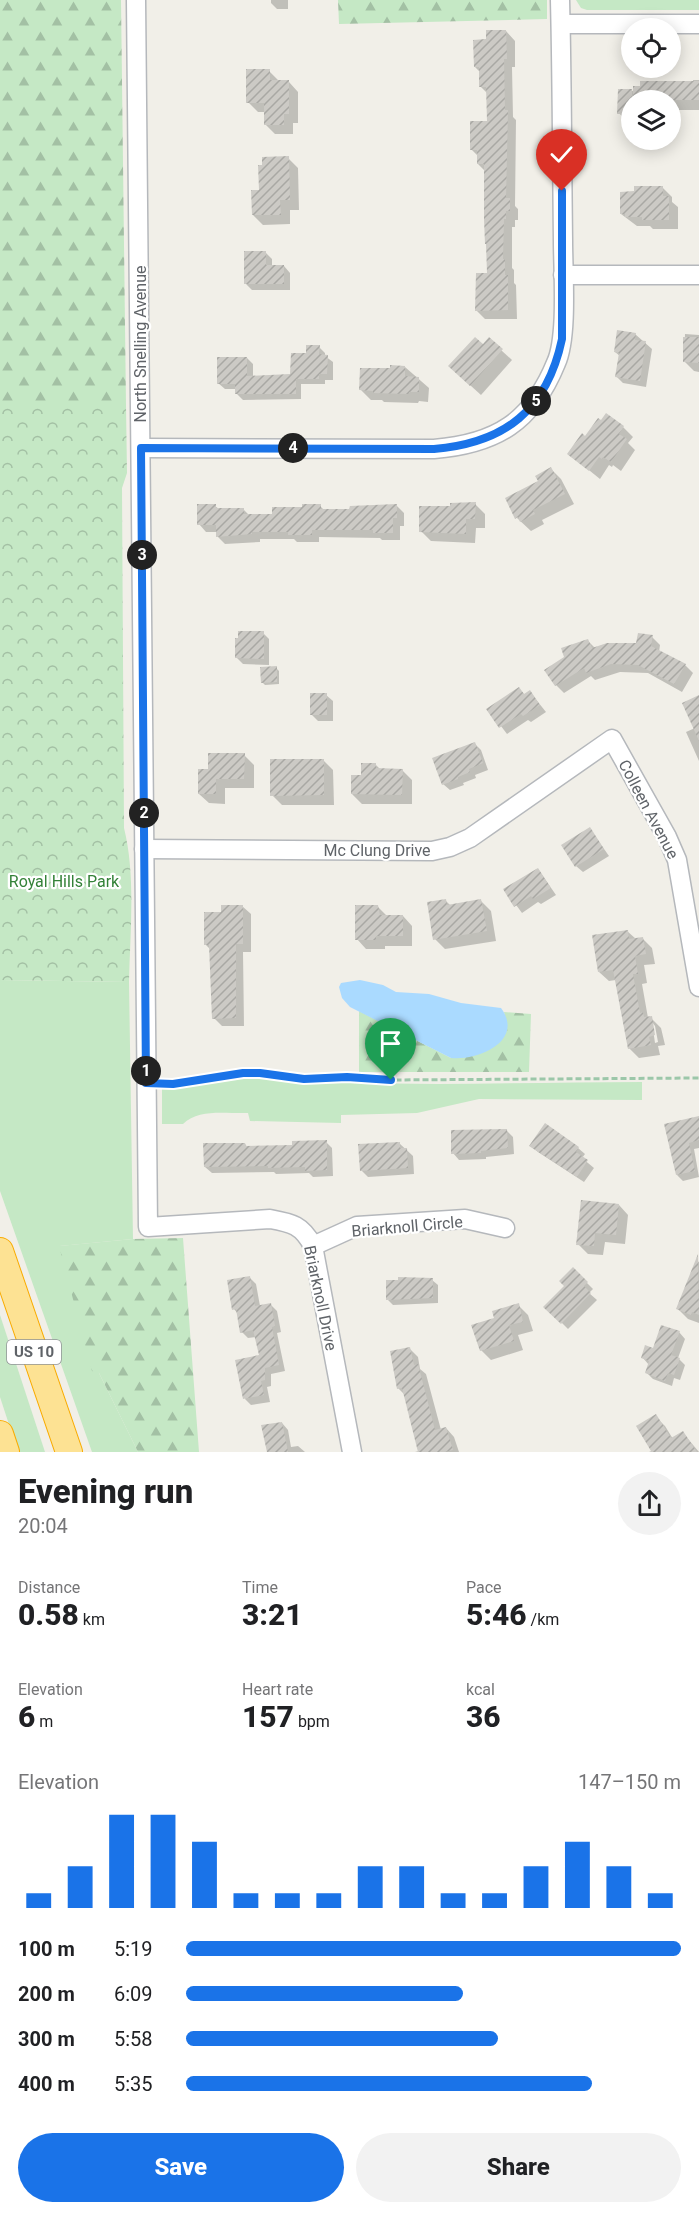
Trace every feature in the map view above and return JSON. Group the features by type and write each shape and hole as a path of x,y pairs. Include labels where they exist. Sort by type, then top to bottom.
{"highway":[{"name":"US 10","path":"0,1251 69,1452"},
{"path":"0,1434 6,1452"}],"street":[{"name":"North Snelling Avenue","path":"136,0 136,121 140,215 148,1227"},
{"path":"141,448 434,449 455,447 493,436 524,416 557,362 562,339 560,0"},
{"path":"561,24 699,24"},
{"path":"563,275 699,275"},
{"name":"Mc Clung Drive","path":"144,849 432,851 450,847 470,838 612,739"},
{"name":"Colleen Avenue","path":"612,739 668,837 677,860 697,959 699,987"},
{"name":"Briarknoll Drive","path":"148,1227 270,1219 289,1223 305,1231 312,1246 352,1452"},
{"name":"Briarknoll Circle","path":"312,1246 357,1226 465,1219 505,1228"}],"path":[{"path":"146,1083 173,1084 243,1073 304,1079 347,1077 391,1080 699,1078"}],"green space":[{"path":"0,0 121,0 126,406 0,406"},
{"path":"338,0 547,0 547,19 339,24"},
{"path":"576,0 699,0 699,10 587,10 581,8"},
{"name":"Royal Hills Park","path":"0,406 126,406 127,473 122,488 124,828 131,885 129,982 0,980"},
{"path":"0,980 129,982 133,1239 60,1246 99,1373 138,1452 92,1452 0,1191"},
{"path":"359,1011 451,1058 506,1021 504,1012 531,1014 529,1072 359,1072"},
{"path":"248,1076 396,1084 642,1082 642,1100 479,1099 417,1113 341,1115 341,1123 250,1121 248,1113 222,1113 197,1116 183,1124 162,1124 162,1088"},
{"path":"183,1238 199,1452 138,1452 99,1373 92,1371 59,1246 133,1239"},
{"path":"0,1315 45,1452 18,1452 0,1397"}],"water":[{"path":"360,980 383,985 396,992 429,994 461,1003 501,1008 507,1020 507,1030 503,1039 485,1052 474,1056 451,1058 350,1007 342,998 339,987 341,983"}],"building":[{"path":"486,30 506,30 505,110 508,110 506,198 510,198 510,211 506,211 506,219 504,219 503,259 505,259 505,275 508,275 508,310 475,311 476,273 487,273 484,164 477,164 477,150 470,150 470,121 487,121 486,87 479,87 479,67 474,67 473,40 486,39"},
{"path":"246,69 270,69 270,80 289,80 289,114 284,114 284,125 264,125 264,103 246,103"},
{"path":"640,81 699,81 699,100 681,100 681,90 633,90 633,86 640,86"},
{"path":"618,89 632,89 621,90 621,114 617,114"},
{"path":"289,156 290,200 280,200 281,215 252,215 251,190 259,190 258,165 262,165 262,157"},
{"path":"634,186 663,186 663,196 669,196 669,220 642,220 642,217 625,217 625,214 620,214 620,192 634,191"},
{"path":"244,251 266,251 266,265 284,265 284,284 244,284"},
{"path":"617,330 636,333 635,340 646,341 640,381 615,377 619,353 614,352"},
{"path":"475,337 483,344 489,337 503,349 470,386 448,366"},
{"path":"683,337 699,337 699,363 683,362"},
{"path":"306,345 320,345 319,354 328,355 327,374 319,374 319,379 296,379 296,394 235,394 235,384 217,384 217,357 247,357 247,376 290,374 291,353 306,353"},
{"path":"390,365 405,366 405,376 419,377 419,392 373,393 373,391 359,390 360,368 390,368"},
{"path":"606,413 624,426 619,434 627,439 611,462 599,457 589,471 567,454 582,433 585,436 598,418 601,420"},
{"path":"551,467 565,494 533,510 535,514 520,522 518,517 515,519 505,498 538,481 535,476"},
{"path":"476,502 475,519 466,519 466,534 419,532 419,506 450,506 450,503"},
{"path":"197,504 216,504 216,508 244,508 244,514 272,514 272,507 302,507 302,504 321,504 321,509 349,509 350,506 397,504 397,518 393,518 393,533 373,533 373,530 312,530 312,535 252,532 252,534 216,537 216,525 197,525"},
{"path":"238,631 264,631 264,659 235,658 235,638 238,638"},
{"path":"638,633 653,635 651,646 686,664 674,684 638,665 611,664 586,673 584,668 555,686 544,670 564,657 561,648 588,639 592,648 607,643 636,643"},
{"path":"277,666 277,682 261,683 260,667"},
{"path":"519,687 524,694 530,690 540,705 499,728 486,709"},
{"path":"310,693 327,693 327,715 310,715"},
{"path":"699,695 699,741 682,703"},
{"path":"475,742 483,763 469,769 470,772 458,779 442,785 432,758"},
{"path":"208,753 245,753 244,779 216,779 216,794 198,794 198,769 208,769"},
{"path":"270,759 324,759 324,795 270,796"},
{"path":"361,763 376,763 376,768 403,769 402,795 351,794 351,775 361,775"},
{"path":"590,827 604,849 575,867 561,845"},
{"path":"538,868 551,888 533,899 531,896 514,907 503,889"},
{"path":"446,899 447,905 481,899 487,931 433,940 427,902"},
{"path":"221,905 243,905 243,944 236,944 236,1018 212,1019 209,945 204,945 204,912 221,912"},
{"path":"355,905 378,905 380,915 403,915 403,936 376,936 376,940 355,940"},
{"path":"628,930 629,939 643,937 646,954 635,956 638,974 633,974 640,1013 643,1012 644,1017 652,1016 655,1035 649,1037 651,1045 628,1049 613,970 598,972 592,935"},
{"path":"699,1116 699,1140 689,1143 695,1171 676,1175 664,1124"},
{"path":"545,1123 579,1147 576,1152 588,1160 577,1177 529,1146"},
{"path":"507,1129 508,1148 481,1151 481,1153 451,1154 451,1130"},
{"path":"327,1140 327,1170 305,1171 305,1167 268,1168 268,1166 204,1167 203,1143 245,1143 246,1146 292,1145 292,1141"},
{"path":"400,1142 400,1148 407,1148 408,1168 360,1171 358,1144"},
{"path":"581,1200 619,1204 616,1235 595,1233 594,1246 576,1245"},
{"path":"698,1254 699,1315 692,1312 691,1315 676,1309"},
{"path":"573,1267 588,1282 584,1286 591,1293 561,1324 543,1307 564,1286 559,1281"},
{"path":"250,1276 255,1306 271,1303 275,1326 272,1327 279,1365 265,1368 265,1380 261,1381 264,1395 243,1399 235,1360 259,1355 253,1330 240,1333 236,1309 232,1310 227,1280"},
{"path":"398,1277 433,1278 433,1298 386,1300 386,1280 398,1280"},
{"path":"519,1303 523,1322 509,1325 514,1341 480,1351 471,1325 494,1318 492,1311"},
{"path":"661,1325 680,1331 671,1355 680,1358 674,1375 668,1373 665,1381 645,1373 649,1361 641,1358 645,1345 653,1348"},
{"path":"410,1347 414,1365 418,1364 435,1430 446,1427 453,1450 418,1452 402,1388 397,1389 390,1351"},
{"path":"656,1414 671,1438 683,1431 697,1452 649,1452 651,1451 636,1426"},
{"path":"282,1422 288,1452 267,1452 261,1425"}],"route":[{"path":"391,1080 347,1077 304,1079 243,1073 189,1083 146,1083 141,448 434,449 472,443 493,436 508,427 524,416 534,403 557,362 562,339 562,191"}]}
